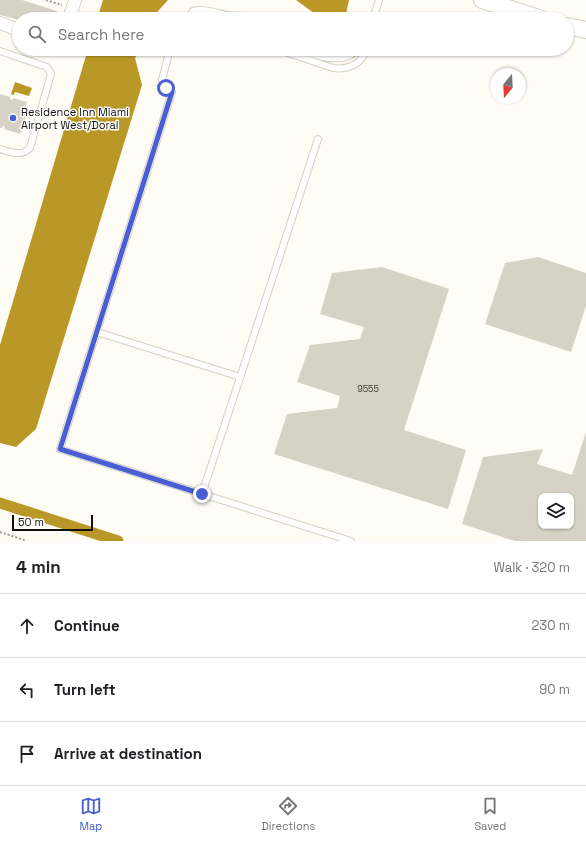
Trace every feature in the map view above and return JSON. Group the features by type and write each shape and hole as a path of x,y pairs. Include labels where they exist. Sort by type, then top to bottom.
{"street":[{"path":"482,0 520,12"},
{"path":"0,23 12,27"},
{"path":"574,27 586,30"}],"lane":[{"path":"375,12 379,0"},
{"path":"192,12 197,10 205,10 214,12"},
{"path":"0,51 12,55"},
{"path":"0,149 18,154 27,151 30,148 51,74 47,67 15,56"},
{"path":"168,56 162,80 166,88 172,92 60,449 351,541"},
{"path":"297,56 340,69 346,68 358,62 364,56"},
{"path":"322,56 341,59 350,56"},
{"path":"202,494 318,139"},
{"path":"97,332 240,377"}],"path":[{"path":"46,0 70,3"},
{"path":"0,532 27,541"}],"shaded area":[{"path":"103,0 168,0 158,12 99,12"},
{"path":"296,0 349,0 346,12 312,12"},
{"path":"86,56 136,56 135,58 142,85 36,429 16,447 0,443 0,345"},
{"path":"15,82 32,88 29,96 15,92 14,95 11,94"}],"building":[{"path":"0,0 22,0 57,11 12,12 12,18 0,15"},
{"name":"Residence Inn Miami Airport West/Doral","path":"0,94 10,97 10,99 13,100 13,98 27,102 25,109 28,110 20,134 4,129 5,127 3,126 0,128"},
{"path":"538,257 586,273 586,306 571,352 485,324 505,263"},
{"path":"382,267 449,289 404,430 466,450 448,509 274,454 287,414 337,408 340,396 297,382 310,345 360,339 364,327 320,314 332,273"},
{"path":"586,432 586,541 515,541 462,524 483,457 543,449 537,464 572,475"}],"waterway":[{"path":"0,503 118,541"}],"place":[{"name":"Residence Inn Miami Airport West/Doral","path":"13,118"}],"route":[{"path":"166,88 172,92 60,449 202,494"}]}
